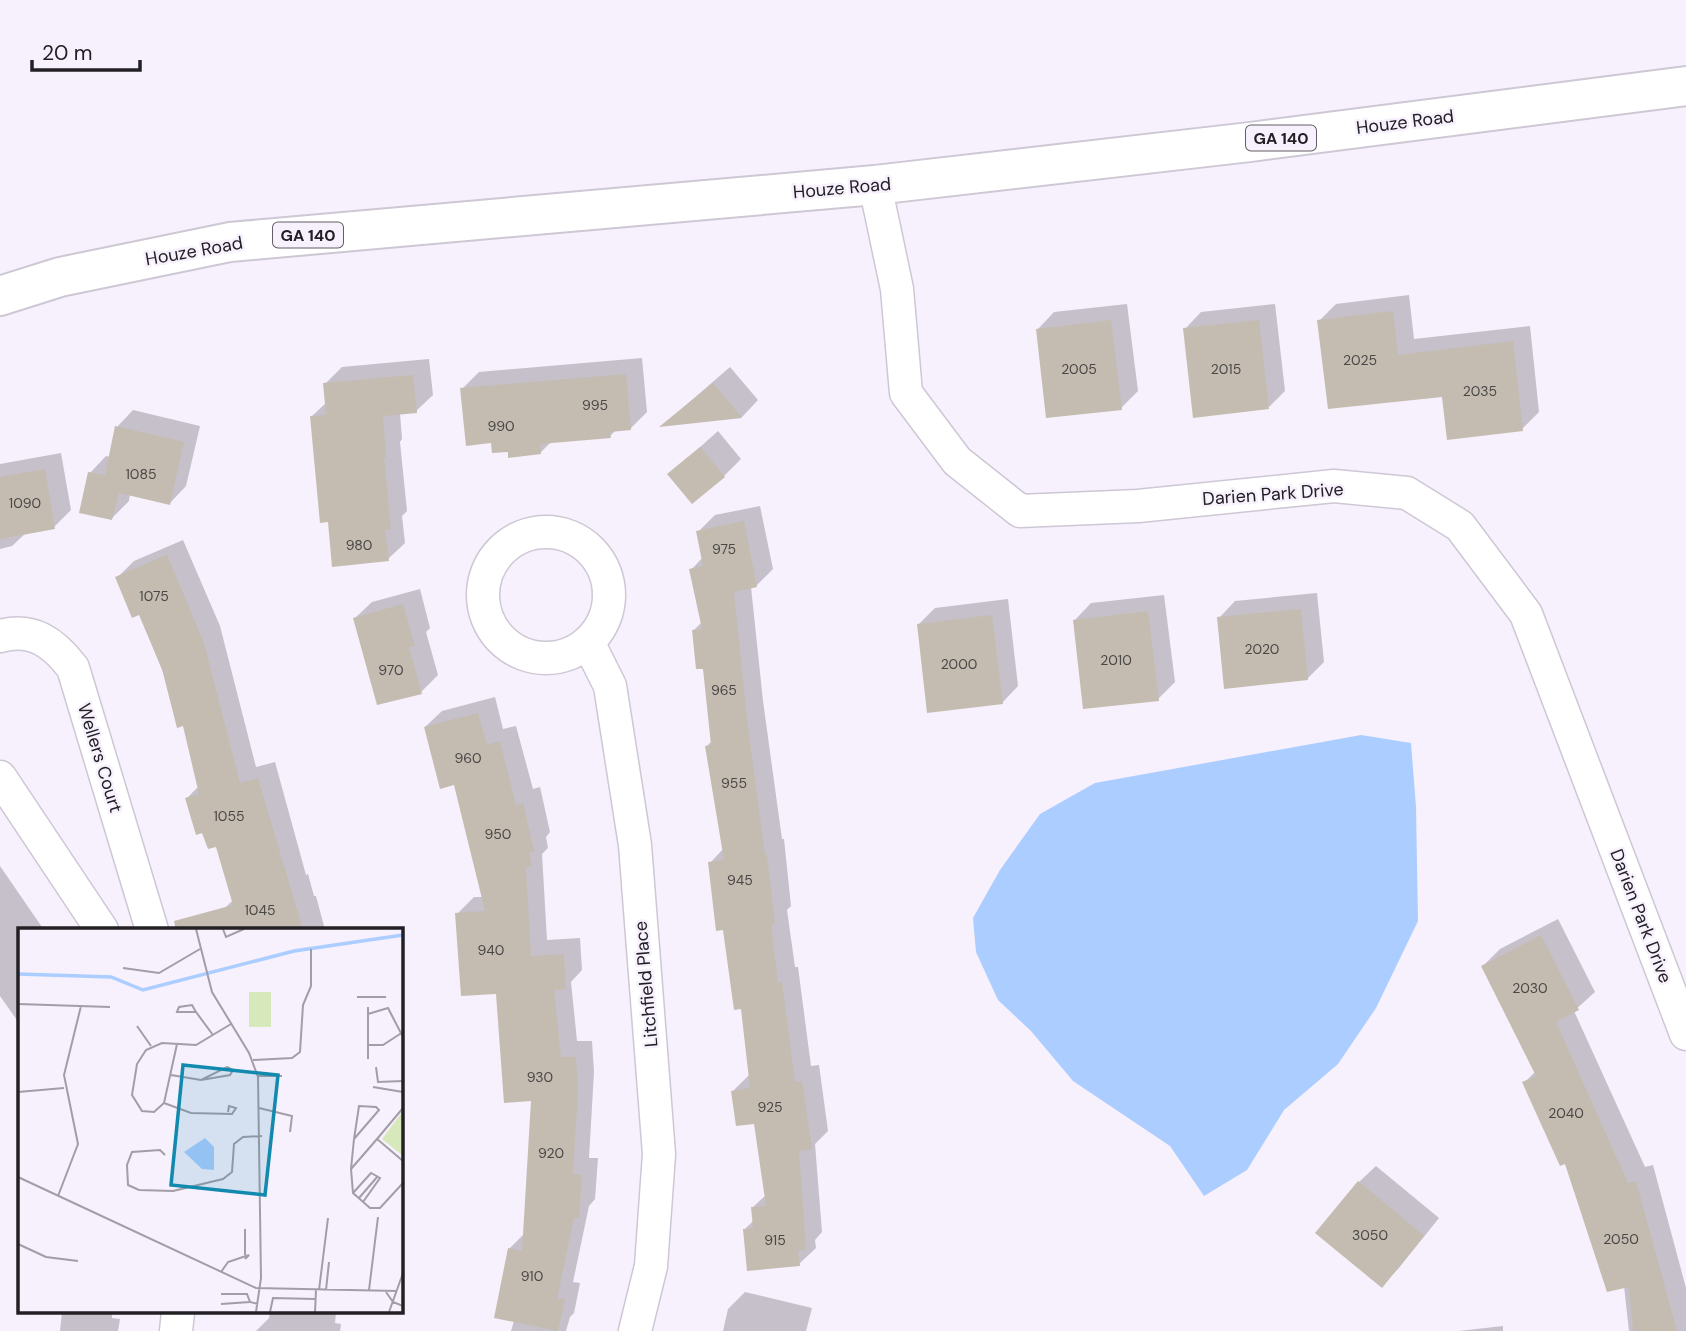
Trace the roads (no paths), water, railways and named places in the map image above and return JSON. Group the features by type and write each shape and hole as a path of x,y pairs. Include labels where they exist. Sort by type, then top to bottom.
{"main road":[{"name":"Houze Road","path":"0,296 60,277 230,242 875,185 1250,142 1686,86"}],"street":[{"name":"Darien Park Drive","path":"875,185 897,289 906,393 957,461 1020,511 1138,506 1335,486 1407,493 1460,526 1526,614 1686,1034"},
{"path":"551,531 572,537 589,548 602,565 609,585 608,606 601,626 588,642 571,653 551,659 530,656 511,648 496,634 486,615 483,595 486,574 496,556 512,542 531,534 551,531"},
{"name":"Wellers Court","path":"0,636 12,633 35,635 59,649 73,668 151,928"},
{"name":"Litchfield Place","path":"588,642 610,686 635,845 659,1154 651,1266 635,1331"},
{"path":"0,777 101,928"}],"water":[{"path":"1361,735 1411,743 1416,807 1418,921 1376,1008 1338,1064 1284,1110 1247,1170 1204,1196 1170,1146 1073,1081 1031,1031 998,1000 976,952 973,918 1000,870 1040,814 1095,783"}]}
